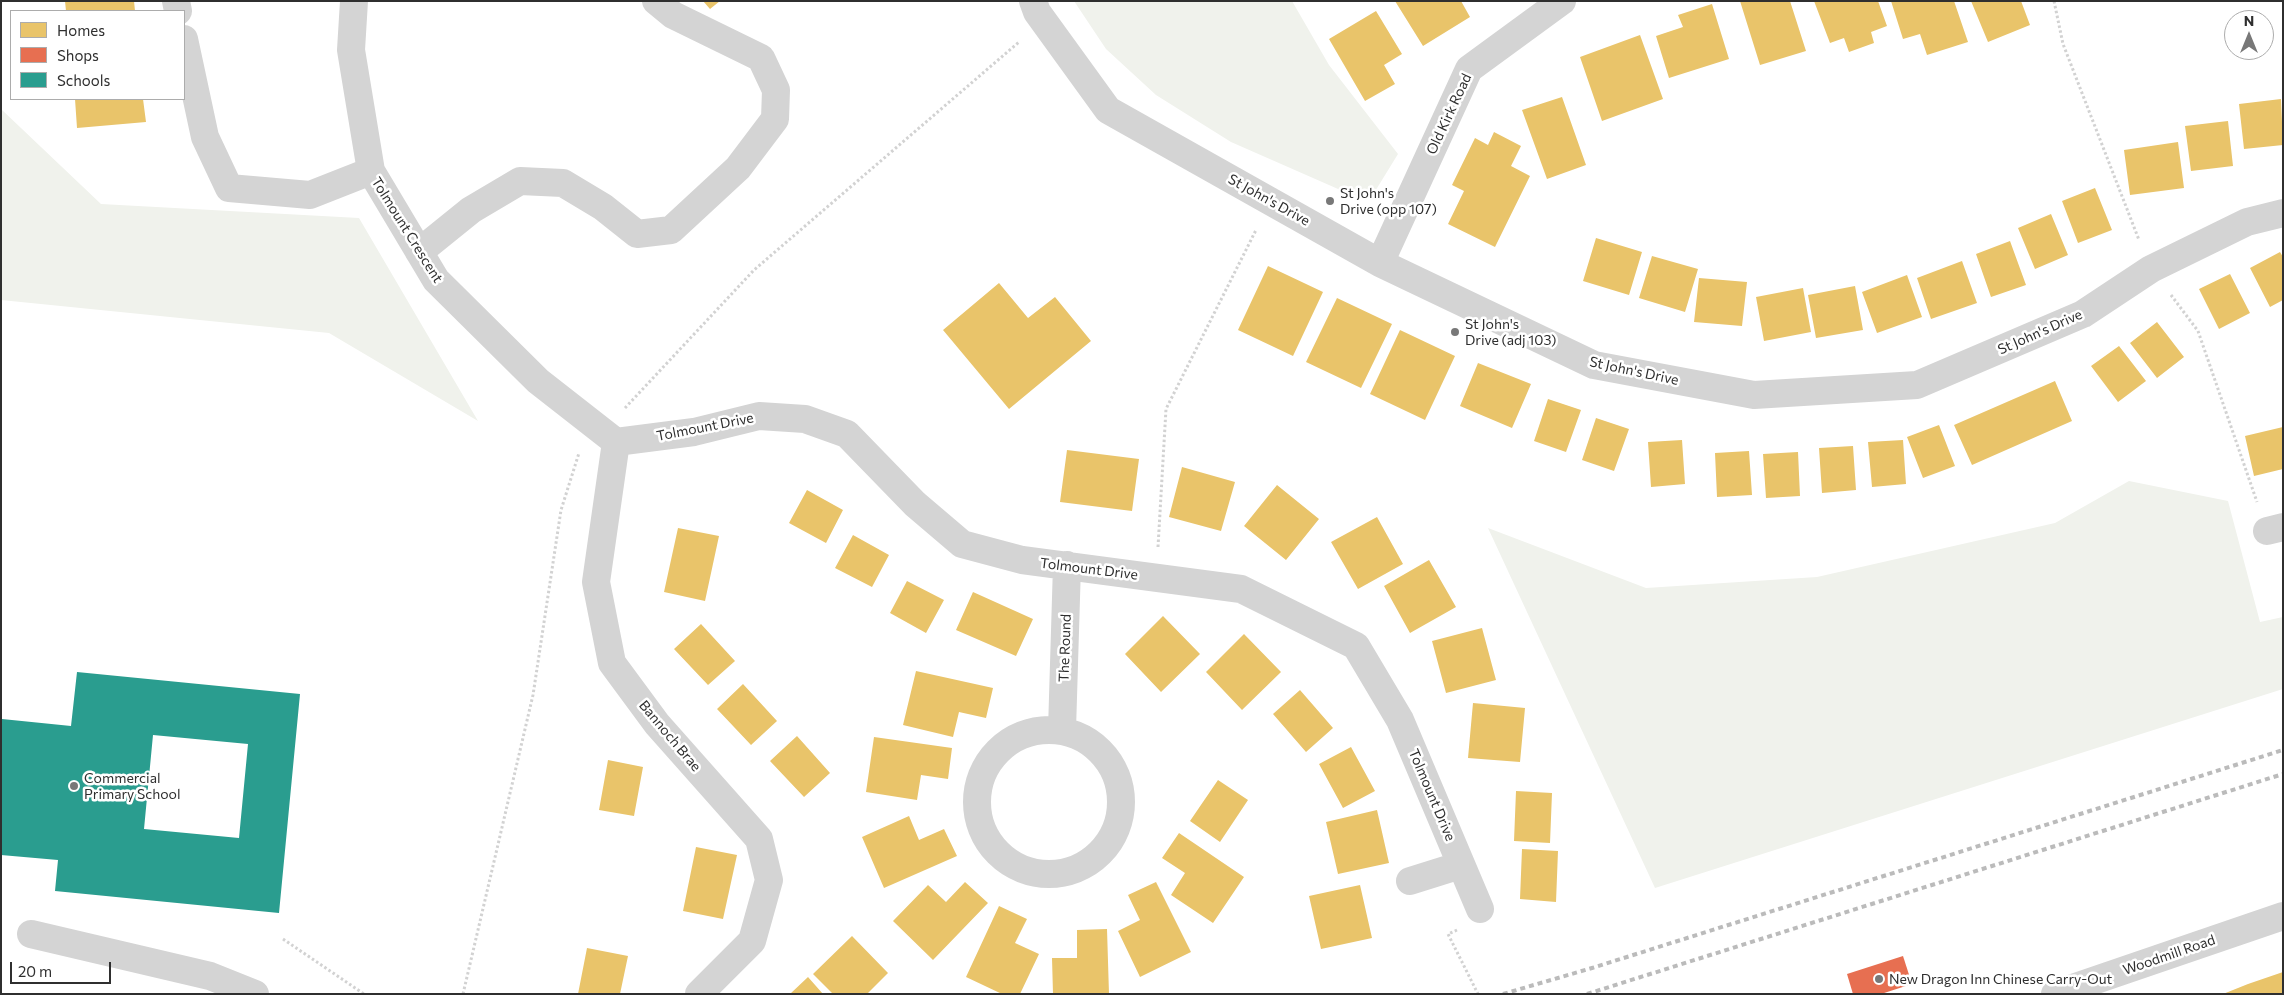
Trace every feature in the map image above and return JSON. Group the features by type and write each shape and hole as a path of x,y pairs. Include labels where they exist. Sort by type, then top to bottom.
{"street":[{"name":"Tolmount Crescent","path":"354,1 351,50 371,171 436,280 538,381 616,442"},
{"path":"420,252 471,210 520,182 563,183 604,207 637,234 671,230 738,168 775,119 776,90 761,58 673,15 656,1"},
{"name":"St John's Drive","path":"1033,1 1037,12 1108,110 1380,263 1594,365 1754,395 1917,385 2084,314 2151,269 2246,222 2283,213"},
{"name":"Old Kirk Road","path":"1380,263 1468,69 1562,1"},
{"path":"185,44 205,137 228,188 310,195 371,171"},
{"name":"Tolmount Drive","path":"616,442 694,432 759,416 806,419 847,434 915,504 962,544 1022,560 1241,588 1356,646 1400,720 1480,909"},
{"name":"Bannoch Brae","path":"616,442 596,582 612,663 657,724 759,839 769,880 752,941 699,994"},
{"name":"The Round","path":"1062,730 1067,565"},
{"path":"1042,730 1062,730 1090,742 1105,756 1114,770 1120,788 1122,804 1118,825 1112,838 1097,856 1068,872 1037,873 1019,868 1001,856 989,842 979,820 977,794 981,776 989,761 1011,740 1026,733 1042,730"},
{"path":"1410,881 1461,865"},
{"name":"Woodmill Road","path":"2055,994 2283,916"},
{"path":"31,934 210,976 255,994"}],"path":[{"path":"1157,577 1166,409 1271,201"},
{"path":"1448,934 1478,994"},
{"path":"283,939 364,994"}],"shaded area":[{"path":"1074,1 1292,1 1329,65 1398,154 1374,193 1354,196 1231,142 1156,95 1106,49"},
{"path":"1,109 101,204 359,218 478,421 329,333 1,300"},
{"path":"2129,481 2228,501 2260,622 2283,617 2283,689 1655,888 1488,528 1646,588 1817,577 2055,523"}],"building: Homes":[{"path":"65,1 134,1 135,10 66,10"},
{"path":"703,1 720,1 710,9"},
{"path":"1395,1 1461,1 1470,17 1423,46"},
{"path":"1740,1 1790,1 1806,51 1760,65"},
{"path":"1814,1 1878,1 1887,26 1871,32 1874,43 1849,52 1844,38 1830,43"},
{"path":"1891,1 1954,1 1968,42 1927,55 1920,34 1903,39"},
{"path":"1971,1 2021,1 2030,25 1988,42"},
{"path":"1712,4 1729,59 1669,78 1656,36 1683,27 1678,15"},
{"path":"1376,11 1402,54 1384,65 1395,84 1365,101 1329,39"},
{"path":"1640,35 1663,99 1602,121 1580,57"},
{"path":"1562,97 1586,165 1547,179 1522,110"},
{"path":"2281,99 2283,145 2244,149 2239,104"},
{"path":"75,100 143,100 146,122 77,128"},
{"path":"2228,121 2233,166 2191,171 2185,126"},
{"path":"1494,132 1521,146 1511,166 1530,176 1495,247 1448,224 1464,191 1452,185 1475,138 1488,145"},
{"path":"2178,142 2184,188 2130,195 2124,150"},
{"path":"2095,188 2112,230 2078,243 2062,201"},
{"path":"2051,214 2068,255 2035,269 2018,228"},
{"path":"1596,238 1642,252 1629,295 1583,281"},
{"path":"2010,241 2026,285 1991,297 1976,254"},
{"path":"2280,252 2283,257 2283,300 2270,307 2250,268"},
{"path":"1652,256 1698,269 1685,312 1639,298"},
{"path":"1962,261 1977,303 1931,319 1917,278"},
{"path":"1268,266 1323,292 1293,356 1238,330"},
{"path":"2230,274 2250,313 2219,329 2199,289"},
{"path":"1907,275 1922,317 1877,333 1862,292"},
{"path":"1699,278 1747,282 1742,326 1694,322"},
{"path":"999,283 1028,318 1055,297 1091,341 1009,409 943,330"},
{"path":"1855,286 1863,330 1816,338 1808,295"},
{"path":"1803,288 1811,332 1764,341 1756,297"},
{"path":"1337,298 1392,324 1361,388 1306,362"},
{"path":"2157,322 2184,357 2157,378 2130,343"},
{"path":"1400,330 1455,356 1425,420 1370,394"},
{"path":"2119,346 2146,381 2118,402 2091,366"},
{"path":"1478,363 1531,384 1512,428 1460,406"},
{"path":"2055,381 2072,421 1972,465 1954,425"},
{"path":"1548,399 1581,410 1566,452 1534,441"},
{"path":"1596,418 1629,429 1614,471 1582,460"},
{"path":"1939,425 1955,466 1923,478 1907,437"},
{"path":"2283,427 2283,469 2254,476 2245,436"},
{"path":"1682,440 1685,484 1651,487 1648,442"},
{"path":"1903,440 1906,484 1872,487 1868,442"},
{"path":"1853,446 1856,490 1822,493 1819,448"},
{"path":"1067,450 1139,459 1132,511 1060,502"},
{"path":"1749,451 1752,495 1717,497 1715,453"},
{"path":"1798,452 1800,496 1766,498 1763,454"},
{"path":"1182,467 1235,482 1221,531 1169,517"},
{"path":"1277,485 1319,519 1286,560 1244,526"},
{"path":"807,490 843,510 826,543 789,523"},
{"path":"1377,517 1403,564 1358,589 1331,542"},
{"path":"678,528 719,536 705,601 664,592"},
{"path":"853,535 889,555 872,587 835,568"},
{"path":"1429,560 1456,607 1410,633 1384,586"},
{"path":"907,581 944,600 926,633 890,613"},
{"path":"973,592 1033,619 1016,656 956,630"},
{"path":"1163,616 1200,654 1161,692 1125,654"},
{"path":"701,624 735,661 708,685 674,649"},
{"path":"1482,628 1496,680 1446,693 1432,641"},
{"path":"1244,634 1281,672 1242,710 1206,672"},
{"path":"916,671 993,688 986,718 959,712 953,737 903,725"},
{"path":"743,684 777,721 751,745 717,709"},
{"path":"1300,690 1333,728 1306,752 1273,714"},
{"path":"1473,703 1525,708 1520,762 1468,758"},
{"path":"797,736 830,773 804,797 770,761"},
{"path":"874,737 952,748 948,779 921,775 917,800 866,792"},
{"path":"1351,747 1375,791 1343,808 1319,764"},
{"path":"608,760 643,767 634,816 599,810"},
{"path":"1218,780 1248,800 1220,842 1190,821"},
{"path":"1516,791 1552,793 1550,843 1514,841"},
{"path":"1377,810 1389,863 1338,874 1326,822"},
{"path":"909,816 919,840 944,829 957,856 884,888 862,837"},
{"path":"1179,833 1244,877 1213,923 1171,895 1185,873 1162,858"},
{"path":"696,847 737,855 723,919 683,911"},
{"path":"1522,849 1558,851 1556,902 1520,899"},
{"path":"965,882 988,903 933,960 893,921 928,885 946,902"},
{"path":"1156,882 1191,952 1140,977 1118,931 1140,920 1128,895"},
{"path":"1360,885 1372,938 1321,949 1309,896"},
{"path":"999,906 1027,919 1015,943 1039,954 1020,994 1002,994 966,977"},
{"path":"1107,929 1109,994 1053,994 1052,958 1077,958 1077,930"},
{"path":"852,936 888,973 867,994 833,994 813,974"},
{"path":"587,948 628,956 620,994 578,994"},
{"path":"2283,972 2283,994 2223,994 2248,984"},
{"path":"808,977 823,994 790,994"}],"building: Shops":[{"name":"New Dragon Inn Chinese Carry-Out","path":"1903,956 1912,984 1881,994 1853,994 1847,974"}],"building: Schools":[{"name":"Commercial Primary School","path":"77,672 300,694 279,913 55,891 58,860 1,855 2,719 71,726","holes":["153,735 248,744 239,838 144,829"]}],"railway":[{"path":"1503,994 1592,968 2283,750"},
{"path":"1587,994 2283,774"}],"place":[{"name":"St John's Drive (opp 107)","path":"1330,201"},
{"name":"St John's Drive (adj 103)","path":"1455,332"},
{"name":"Commercial Primary School","path":"74,786"},
{"name":"New Dragon Inn Chinese Carry-Out","path":"1879,979"}]}
